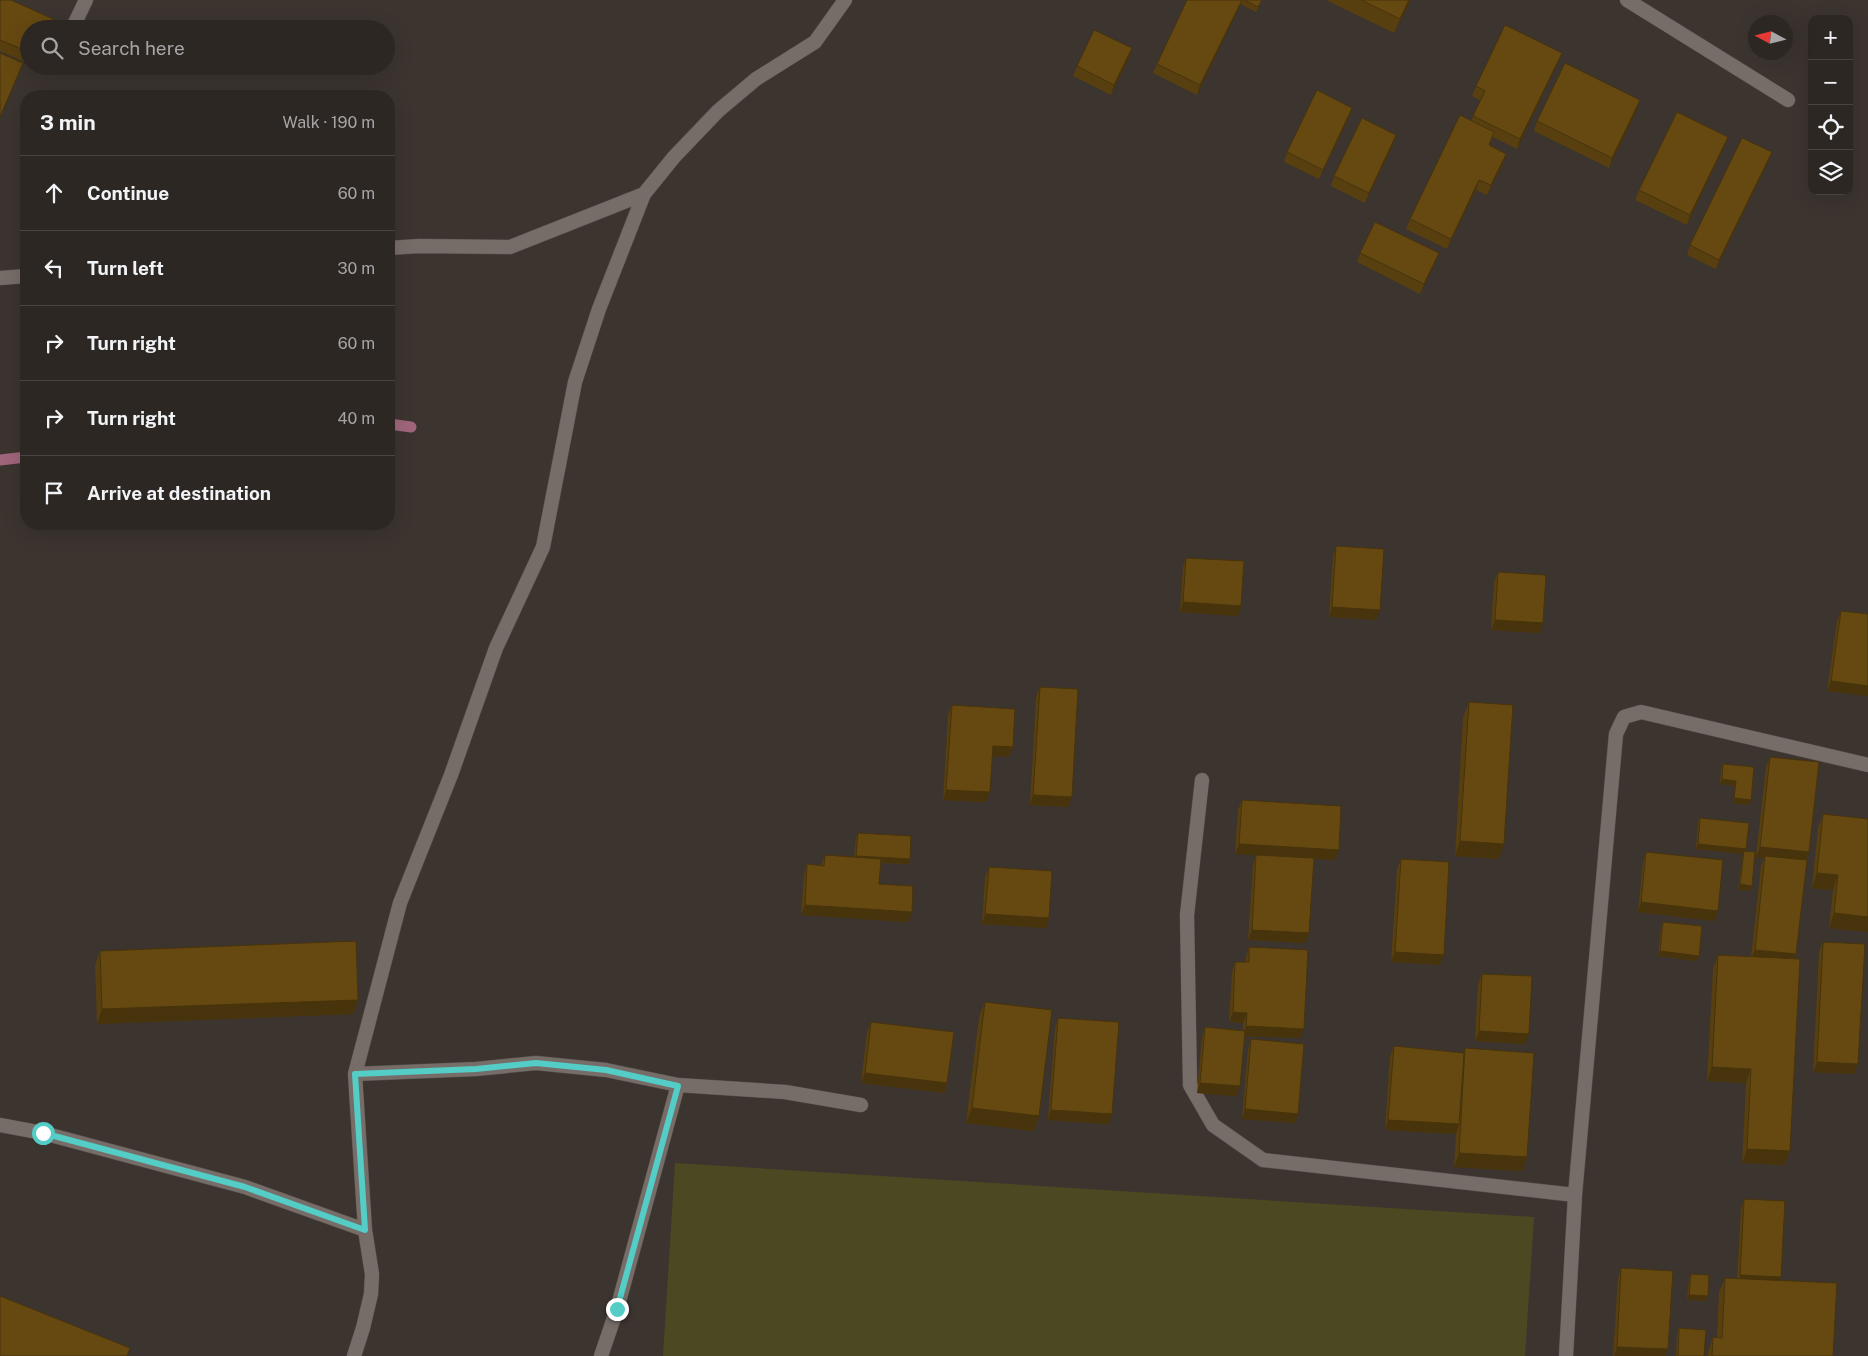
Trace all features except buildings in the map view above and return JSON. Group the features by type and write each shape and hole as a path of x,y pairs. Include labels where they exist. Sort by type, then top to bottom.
{"street":[{"path":"76,20 86,0"},
{"path":"354,1356 371,1294 372,1274 365,1230 355,1074 400,903 451,775 496,648 543,547 575,382 599,309 644,194 674,157 718,110 756,79 814,42 845,0"},
{"path":"1627,0 1788,100"},
{"path":"395,248 510,247 644,194"},
{"path":"0,278 20,276"},
{"path":"1566,1356 1575,1195 1616,734 1624,717 1641,712 1868,765"},
{"path":"1202,780 1187,915 1190,1085 1213,1125 1263,1160 1575,1195"},
{"path":"355,1074 476,1069 536,1063 606,1070 678,1086 785,1092 861,1106"},
{"path":"601,1356 617,1309 678,1086"},
{"path":"0,1125 43,1133 245,1187 365,1230"}],"shaded area":[{"path":"675,1163 1534,1217 1525,1356 663,1356"}],"waterway":[{"path":"395,425 411,427"},
{"path":"0,460 20,458"}],"route":[{"path":"43,1133 245,1187 365,1230 355,1074 476,1069 536,1063 606,1070 678,1086 617,1309"}]}
